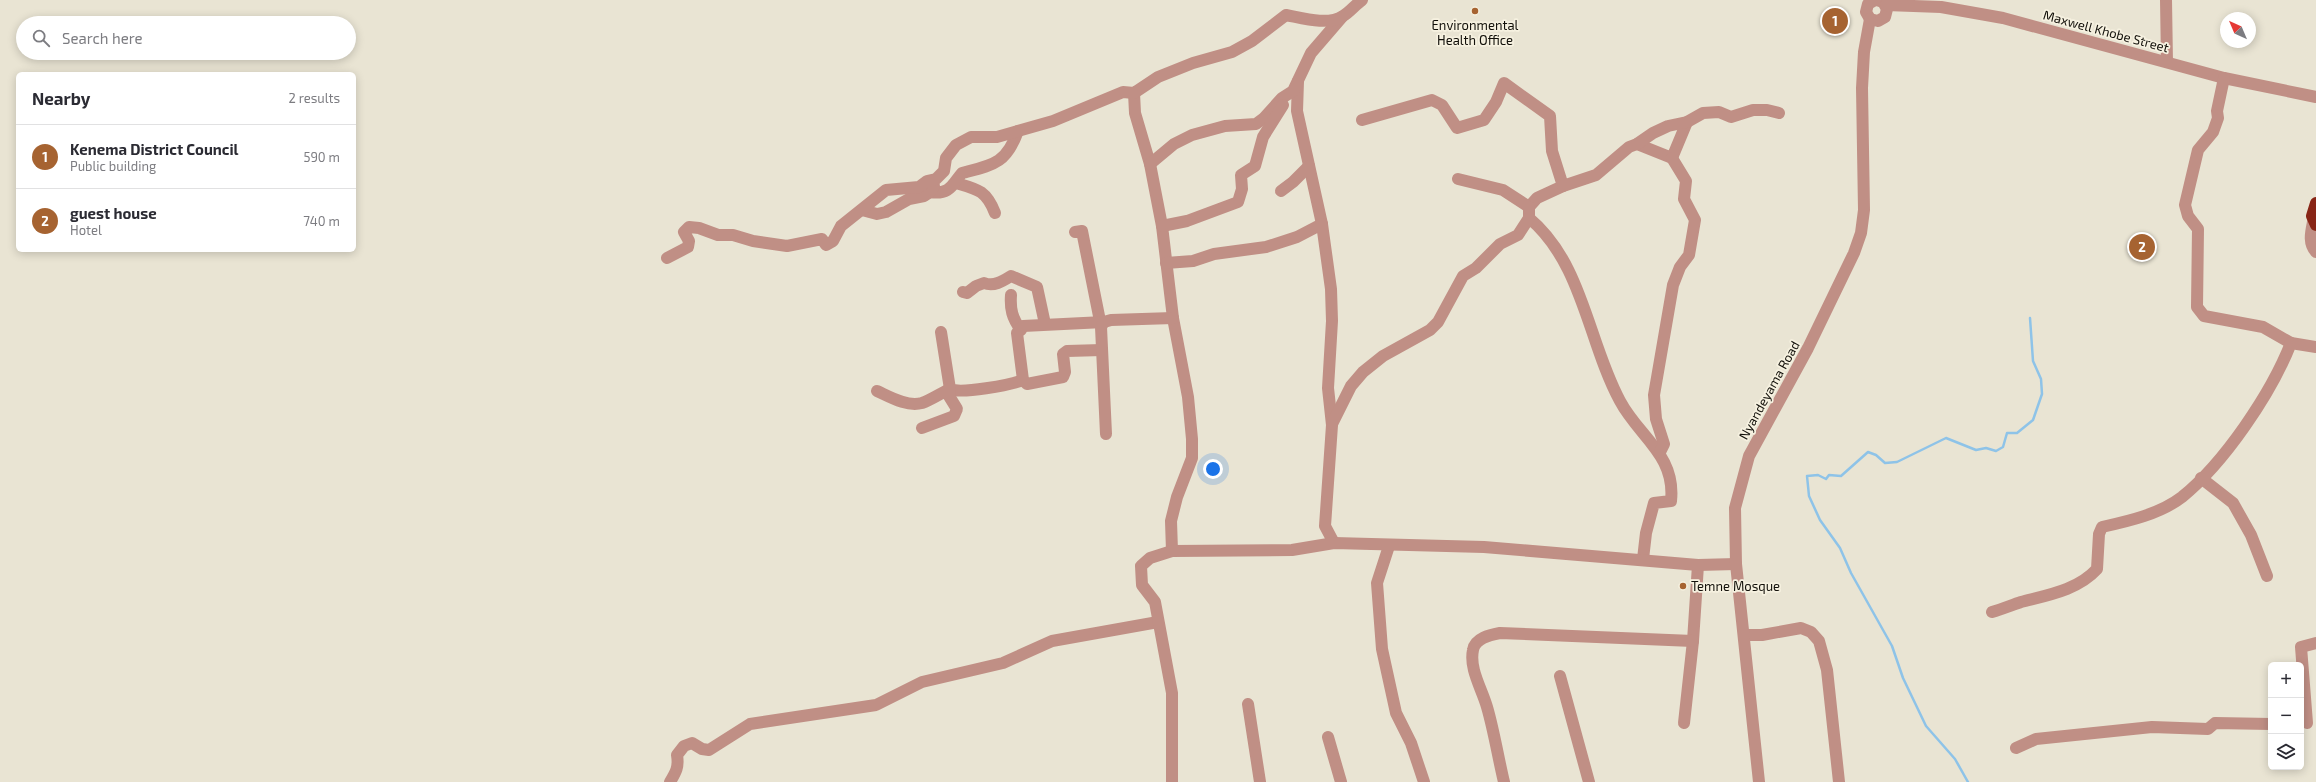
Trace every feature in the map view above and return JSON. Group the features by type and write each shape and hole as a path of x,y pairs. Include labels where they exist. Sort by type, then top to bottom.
{"highway":[{"path":"2315,223 2312,210 2316,202"}],"street":[{"path":"1162,226 1187,221 1238,202 1242,189 1241,175 1255,166 1263,137 1293,91 1311,53 1342,17 1362,0"},
{"path":"2166,0 2167,62"},
{"path":"1870,19 1882,20 1887,13 1876,1"},
{"name":"Maxwell Khobe Street","path":"1876,1 1941,7 2003,18 2224,78 2316,97"},
{"name":"Nyandeyama Road","path":"1759,782 1736,564 1735,508 1741,478 1749,456 1808,348 1854,254 1860,233 1864,210 1862,88 1864,52 1870,19 1866,12 1876,1"},
{"path":"930,192 936,179 944,171 946,158 956,145 970,137 997,137 1053,121 1123,92 1134,93 1158,77 1193,63 1232,52 1252,41 1286,15 1307,19 1329,20 1342,17"},
{"path":"2224,78 2217,111 2218,118 2213,132 2198,150 2185,205 2185,211 2198,229 2197,307 2204,316 2263,327 2291,343 2316,347"},
{"path":"1298,79 1297,111 1322,224 1331,289 1332,321 1328,388 1332,425 1325,526 1334,543"},
{"path":"1362,120 1432,100 1442,105 1457,128 1484,120 1496,102 1504,83 1550,116 1552,151 1563,186"},
{"path":"1150,164 1174,144 1192,135 1225,126 1256,124 1282,98 1293,91"},
{"path":"1134,93 1135,113 1150,164 1162,226 1174,318 1188,398 1192,458 1177,496 1171,521 1172,552"},
{"path":"1332,425 1351,386 1363,372 1383,356 1430,330 1438,322 1463,276 1476,268 1500,244 1518,235 1537,198 1563,186 1596,175 1629,147 1638,144 1668,126 1687,122 1703,113 1719,112 1731,117 1753,110 1768,110 1779,113"},
{"path":"1672,158 1687,122"},
{"path":"862,210 877,214 886,212 909,199 924,196 930,192 946,190 956,183 962,174 1000,162 1014,143 1018,131"},
{"path":"1638,144 1672,158 1686,181 1684,199 1695,220 1689,255 1680,267 1673,285 1654,395 1656,419 1664,444 1660,452"},
{"path":"1281,190 1295,180 1309,166"},
{"path":"667,258 688,247 689,241 684,232 689,227 699,228 718,236 733,235 753,241 787,246 822,239 826,245 833,241 841,226 886,190 919,187 927,181 936,179"},
{"path":"1458,179 1503,190 1529,212 1546,234 1571,276 1594,333 1606,374 1619,400 1626,412 1660,452 1672,490 1671,501 1654,503 1643,559"},
{"path":"1295,180 1300,183 1313,182"},
{"path":"956,183 974,187 983,193 990,201 994,213"},
{"path":"2315,223 2311,233 2312,247 2316,252"},
{"path":"1166,263 1193,261 1214,254 1266,246 1297,237 1322,224"},
{"path":"1076,232 1082,231 1102,322 1106,434"},
{"path":"963,292 967,293 976,286 984,283 989,285 1001,282 1011,276 1028,284 1032,284 1037,287 1046,324"},
{"path":"1011,296 1010,308 1014,321 1021,330"},
{"path":"1102,350 1067,351 1063,354 1065,372 1063,377 1027,384 1023,380 1017,344 1017,333 1023,326 1174,318"},
{"path":"922,428 954,416 957,409 949,396 950,389 941,332"},
{"path":"1992,612 2051,594 2088,580 2097,569 2099,534 2102,527 2130,521 2156,511 2181,497 2201,478 2242,431 2284,360 2291,343"},
{"path":"877,391 896,400 915,403 923,402 950,389 954,391 975,389 1015,383 1023,380"},
{"path":"2201,478 2234,503 2251,535 2267,576"},
{"path":"1172,782 1172,693 1155,602 1142,584 1141,566 1150,558 1172,552 1292,550 1334,543 1389,546 1484,547 1643,559 1698,565 1736,564"},
{"path":"1389,546 1378,583 1382,650 1396,713 1411,743 1424,782"},
{"path":"1684,723 1693,642 1698,565"},
{"path":"670,782 679,765 677,756 684,746 692,743 702,750 710,750 750,724 876,705 922,682 1003,663 1052,641 1158,622"},
{"path":"1744,636 1762,635 1801,628 1811,632 1819,641 1827,670 1839,782"},
{"path":"1504,782 1487,706 1473,664 1473,649 1479,641 1488,635 1500,633 1693,642"},
{"path":"2308,723 2301,647 2316,643"},
{"path":"1560,676 1589,782"},
{"path":"1248,704 1260,782"},
{"path":"2016,748 2036,738 2152,727 2208,730 2215,723 2268,724"},
{"path":"1328,737 1341,782"}],"waterway":[{"path":"1968,782 1955,759 1926,726 1903,678 1892,646 1851,573 1840,548 1820,520 1809,496 1807,476 1818,475 1826,479 1829,475 1841,476 1868,452 1876,455 1885,463 1897,462 1946,438 1976,450 1986,448 1996,451 2003,447 2007,433 2017,433 2033,420 2042,394 2041,379 2033,361 2030,318"}],"place":[{"name":"Environmental Health Office","path":"1475,11"},
{"name":"Kenema District Council","path":"1835,21"},
{"name":"guest house","path":"2142,247"},
{"name":"Temne Mosque","path":"1683,586"}]}
